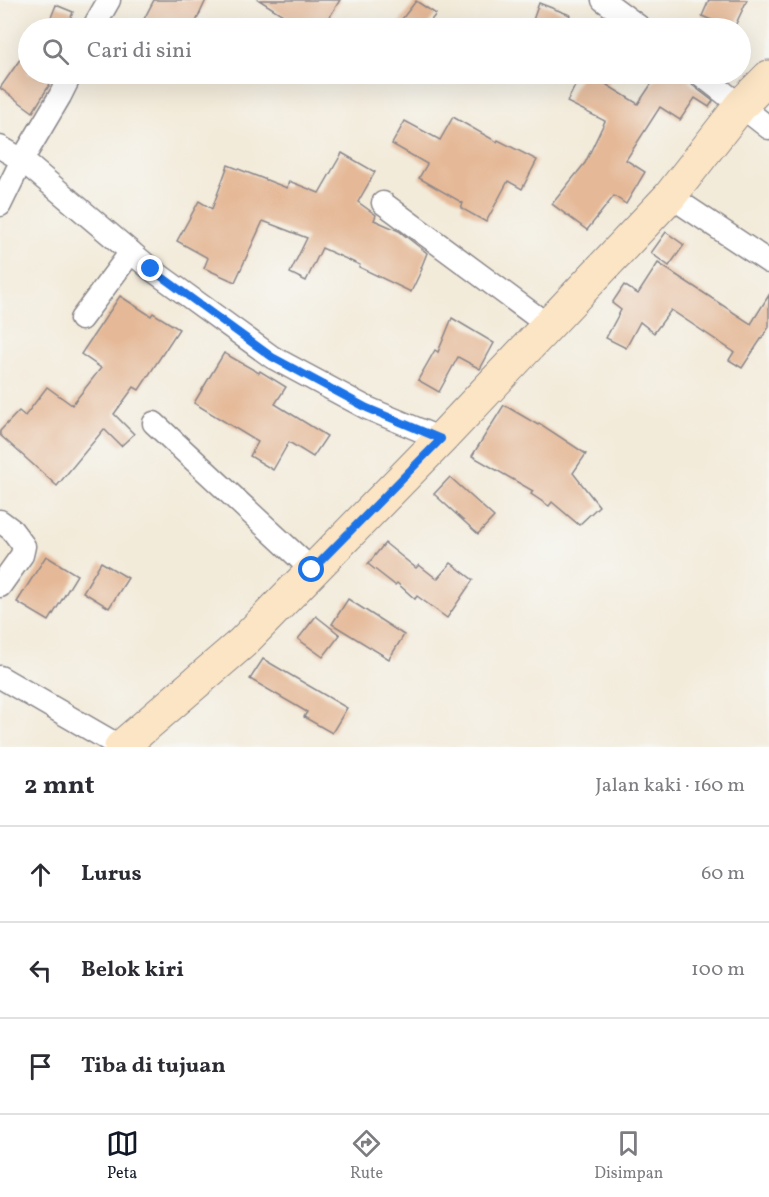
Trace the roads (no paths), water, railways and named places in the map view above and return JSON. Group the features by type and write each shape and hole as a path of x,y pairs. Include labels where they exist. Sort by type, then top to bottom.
{"street":[{"path":"603,0 627,18"},
{"path":"96,18 102,2"},
{"path":"0,677 121,747 242,643 441,439 670,196 741,105 769,77"},
{"path":"0,206 22,160 66,84"},
{"path":"713,84 769,129"},
{"path":"0,147 22,160 151,269 272,357 367,408 441,439"},
{"path":"670,196 769,262"},
{"path":"383,203 549,326"},
{"path":"81,319 131,252"},
{"path":"154,423 312,570"},
{"path":"0,521 12,530 24,546 22,555 0,585"}]}
